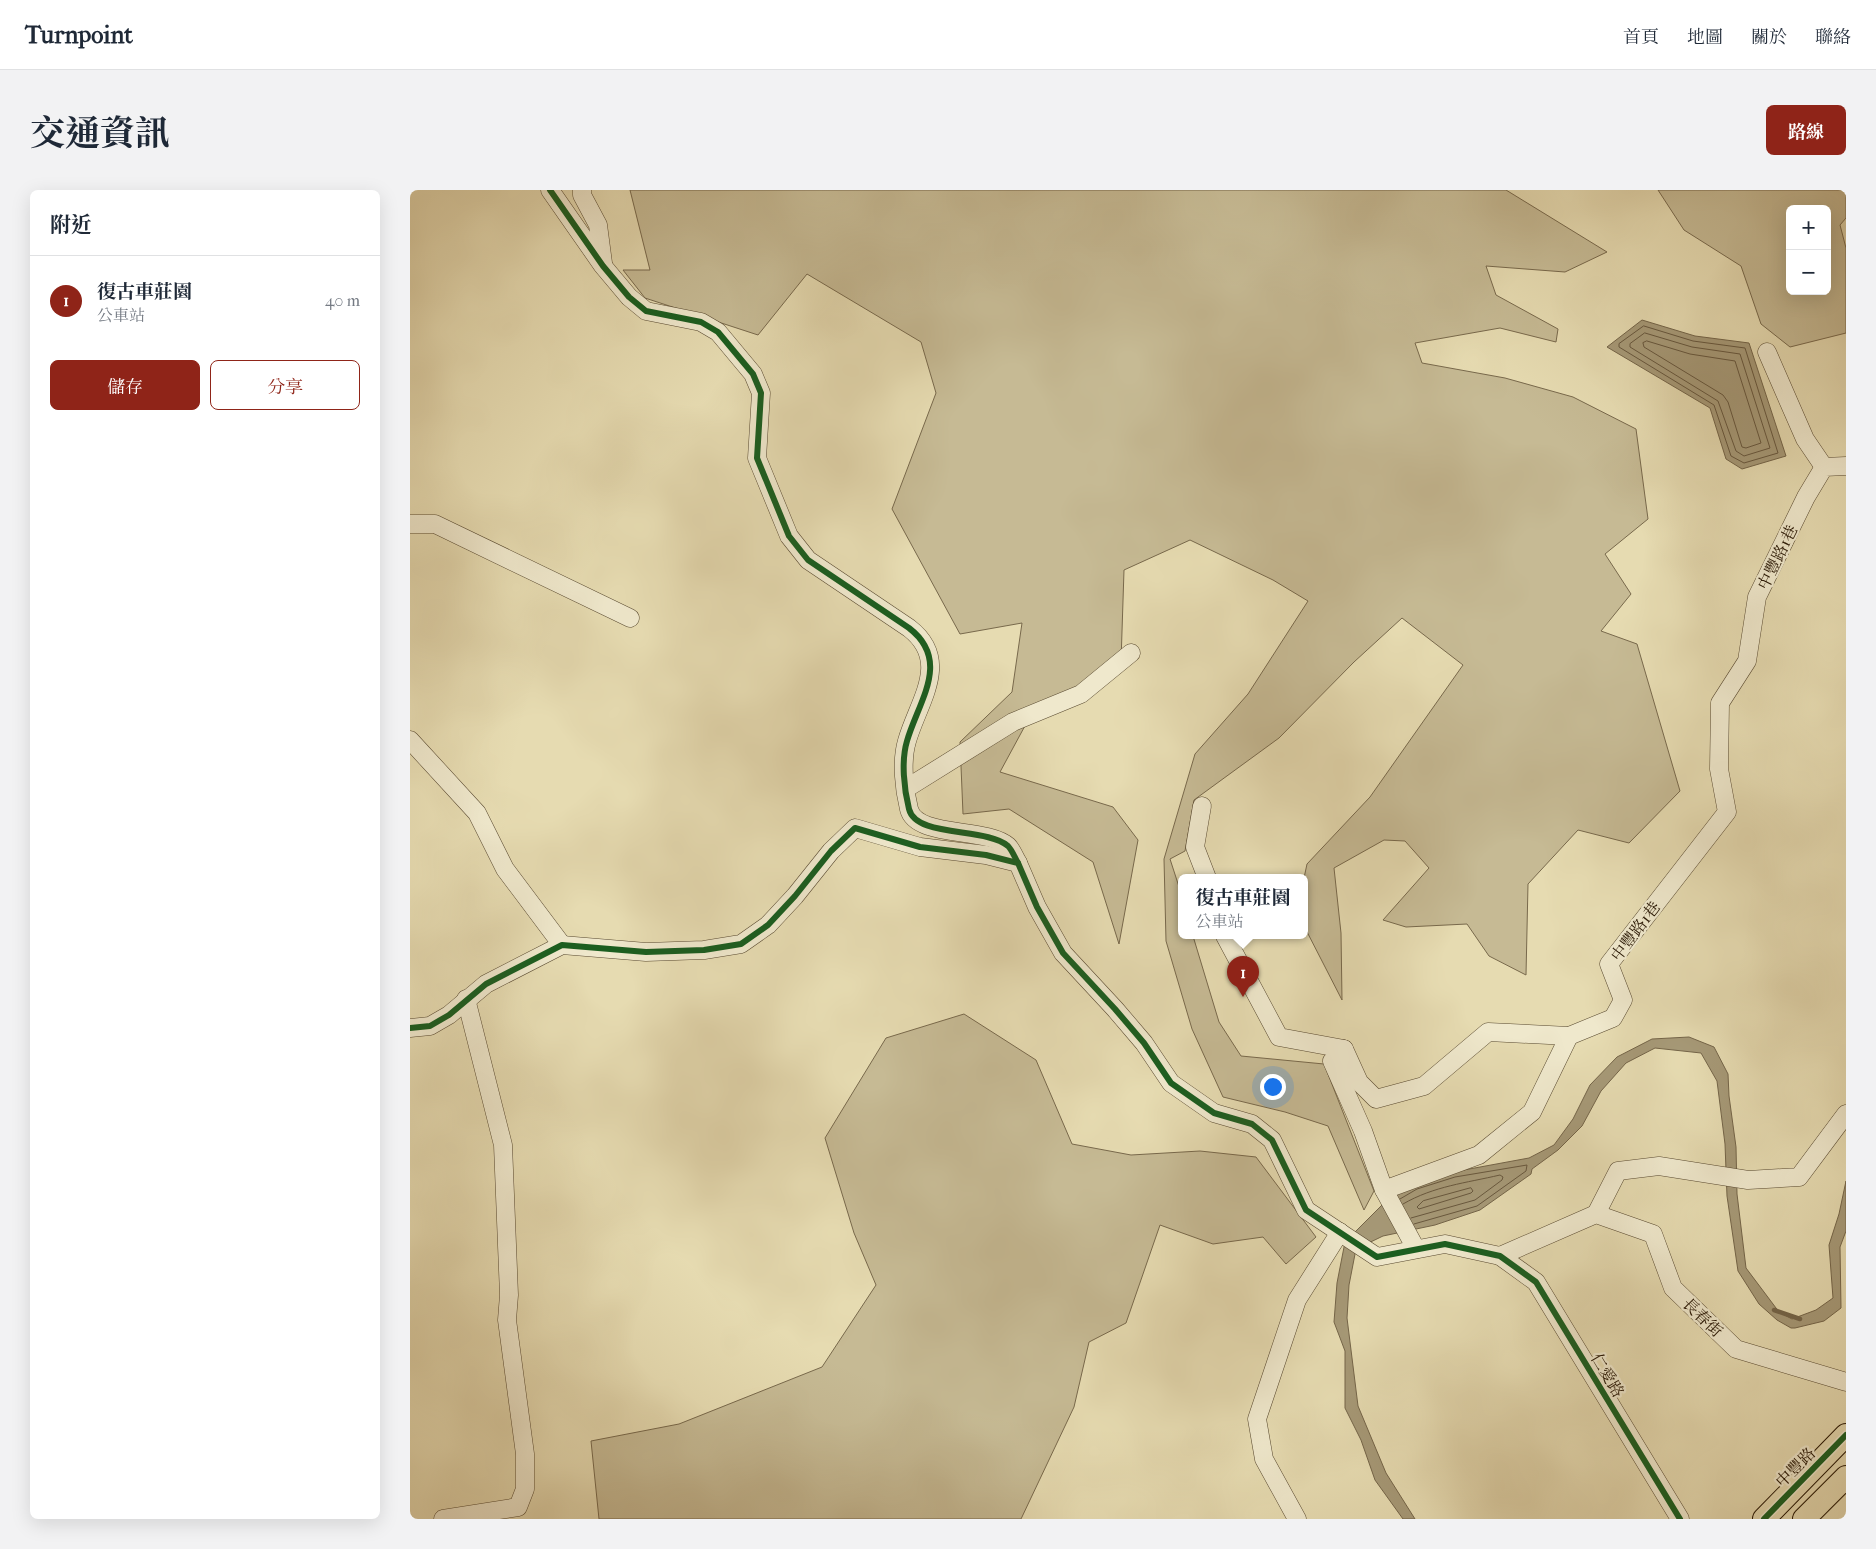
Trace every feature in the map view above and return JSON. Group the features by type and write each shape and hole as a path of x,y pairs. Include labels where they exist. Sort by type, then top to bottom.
{"main road":[{"name":"中豐路","path":"1764,1519 1846,1435"},
{"path":"1804,1519 1846,1478"}],"street":[{"path":"550,190 604,266 629,297 646,310 701,322 718,332 753,374 761,393 757,458 789,536 808,560 909,628 919,636 928,648 930,679 906,743 904,762 909,811 915,821 925,826 987,837 1008,846 1018,863 1037,907 1063,953 1144,1043 1171,1083 1214,1113 1252,1124 1272,1140 1306,1210 1377,1257 1445,1244 1500,1256 1596,1214 1618,1171 1659,1166 1748,1180 1799,1177 1846,1114"},
{"path":"582,190 582,195 598,225 604,266"},
{"path":"1767,352 1805,439 1824,467 1846,466"},
{"name":"中豐路1巷","path":"1344,1049 1359,1082 1376,1099 1424,1086 1488,1032 1569,1036 1613,1018 1623,1000 1608,964 1727,812 1720,769 1720,703 1747,661 1757,598 1806,497 1824,467"},
{"path":"410,524 435,524 630,618"},
{"path":"906,788 1012,722 1081,694 1130,653"},
{"path":"410,740 478,813 505,870 562,945"},
{"path":"1202,806 1194,847 1205,874"},
{"path":"410,1028 430,1026 449,1015 486,984 562,945 646,952 704,950 741,944 768,925 795,896 831,851 855,828 920,847 986,855 1018,863"},
{"path":"1227,939 1279,1037 1344,1049"},
{"path":"444,1519 518,1507 525,1489 525,1454 507,1320 509,1295 503,1145 466,999"},
{"path":"1384,1190 1478,1155 1532,1112 1569,1036"},
{"path":"1344,1049 1332,1061 1363,1131 1384,1190 1416,1250"},
{"name":"長春街","path":"1596,1214 1653,1234 1673,1288 1736,1349 1846,1382"},
{"path":"1297,1519 1264,1459 1257,1419 1297,1300 1340,1232"},
{"name":"仁愛路","path":"1500,1256 1536,1282 1680,1519"}],"shaded area":[{"path":"630,190 1506,190 1607,252 1565,272 1486,266 1496,295 1558,329 1556,342 1500,328 1415,343 1422,363 1505,378 1573,397 1636,429 1648,519 1605,554 1631,594 1601,631 1637,644 1680,791 1629,843 1578,830 1528,884 1526,975 1489,956 1467,924 1406,927 1383,920 1429,868 1405,841 1384,840 1334,868 1341,933 1342,1000 1308,934 1308,874 1305,874 1307,864 1370,797 1463,665 1402,618 1354,662 1279,738 1194,800 1185,851 1170,859 1178,884 1178,939 1194,939 1219,1022 1241,1056 1324,1064 1374,1191 1364,1210 1328,1126 1285,1112 1223,1097 1192,1029 1166,941 1164,859 1195,754 1248,694 1308,601 1273,580 1190,540 1124,570 1121,662 1033,711 1000,772 1113,807 1138,840 1119,944 1093,862 1009,809 963,814 960,742 1012,692 1022,623 960,634 892,509 936,393 921,342 807,274 758,335 645,298 623,270 650,270"},
{"path":"1658,190 1846,190 1846,218 1840,225 1846,248 1846,333 1790,347 1761,324 1741,266 1684,230"},
{"path":"964,1014 1036,1060 1072,1144 1131,1155 1200,1151 1256,1157 1316,1237 1286,1264 1263,1237 1213,1244 1160,1225 1126,1323 1089,1342 1074,1407 1021,1519 599,1519 591,1441 679,1424 822,1367 876,1285 854,1233 825,1138 886,1038"}],"water":[{"path":"1642,320 1695,336 1749,343 1786,456 1742,469 1726,459 1710,408 1607,347"},
{"path":"1689,1037 1714,1047 1728,1074 1736,1147 1737,1194 1746,1268 1779,1312 1792,1319 1816,1310 1833,1298 1829,1245 1839,1214 1846,1181 1846,1231 1840,1247 1841,1308 1824,1321 1791,1328 1777,1320 1759,1304 1738,1271 1727,1196 1725,1144 1717,1081 1701,1053 1655,1048 1626,1063 1601,1091 1582,1126 1558,1150 1532,1169 1531,1174 1480,1210 1435,1225 1383,1236 1356,1249 1349,1285 1347,1318 1358,1406 1386,1473 1415,1519 1403,1519 1375,1480 1361,1440 1345,1408 1345,1351 1334,1322 1337,1283 1345,1242 1384,1203 1414,1184 1453,1172 1529,1158 1554,1145 1573,1119 1590,1085 1617,1057 1652,1039"}],"waterway":[{"path":"1774,1310 1800,1319"}],"cycle path":[{"path":"550,190 603,266 629,297 646,311 701,322 718,332 753,374 761,393 757,458 789,536 808,560 909,628 922,641 928,654 930,668 928,682 907,741 904,757 905,784 909,809 914,818 924,824 998,840 1008,846 1018,863"},
{"path":"410,1028 430,1026 449,1015 486,984 562,945 646,952 704,950 741,944 768,925 795,896 831,851 855,828 920,847 986,855 1018,863 1037,907 1063,953 1144,1043 1171,1083 1214,1113 1252,1124 1272,1140 1306,1210 1377,1257 1445,1244 1500,1256 1536,1282 1680,1519"},
{"path":"1764,1519 1846,1435"}],"place":[{"name":"復古車莊園","path":"1243,997"}]}
